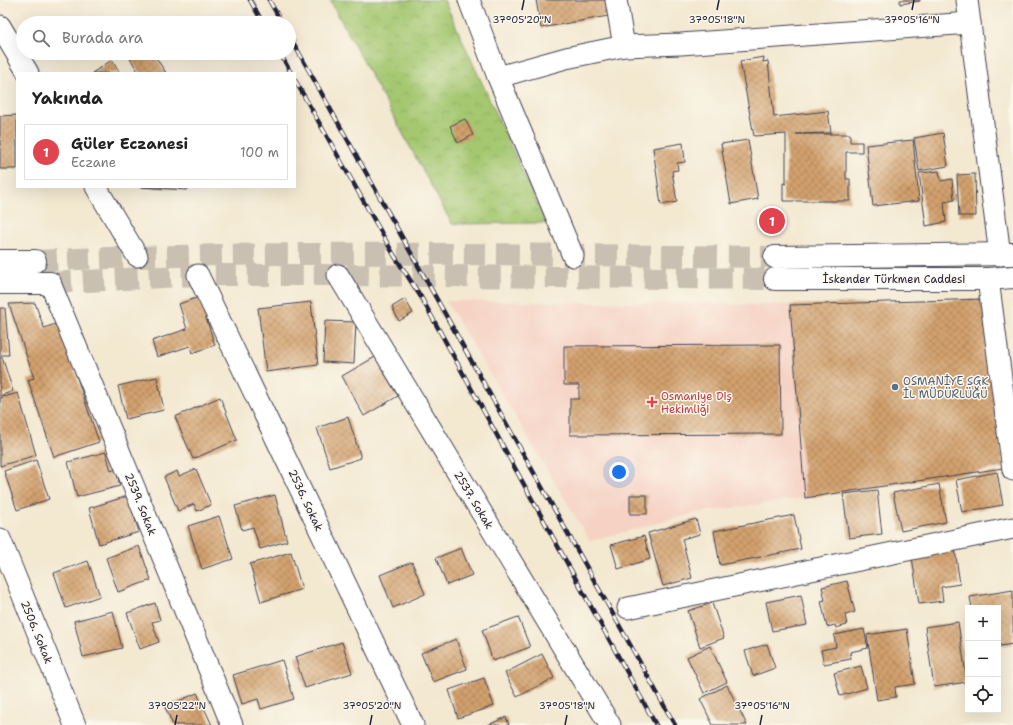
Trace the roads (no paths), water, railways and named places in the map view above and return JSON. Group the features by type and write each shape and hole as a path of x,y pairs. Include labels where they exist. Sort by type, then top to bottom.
{"main road":[{"name":"İskender Türkmen Caddesi","path":"775,257 1007,255"},
{"path":"0,261 35,261"},
{"name":"İskender Türkmen Caddesi","path":"774,279 988,279 1013,277"},
{"path":"0,284 50,283"}],"street":[{"path":"469,0 498,76 573,256"},
{"path":"616,0 624,46"},
{"path":"967,0 1007,255"},
{"path":"498,76 566,58 624,46 681,44 970,23"},
{"path":"0,26 16,53"},
{"path":"20,60 27,72"},
{"path":"97,188 137,256"},
{"name":"2536. Sokak","path":"198,275 413,725"},
{"name":"2537. Sokak","path":"338,275 610,725"},
{"path":"988,279 1013,470"},
{"name":"2539. Sokak","path":"50,283 232,725"},
{"path":"628,608 1013,528"},
{"name":"2506. Sokak","path":"0,539 75,725"}],"tunnel":[{"path":"35,261 127,257 312,254 498,254 775,257"},
{"path":"50,283 198,275 775,279"}],"railway":[{"path":"250,0 259,16"},
{"path":"269,0 278,16"},
{"path":"296,48 675,725"},
{"path":"284,60 290,72"},
{"path":"296,82 394,255 421,297 656,725"}],"place":[{"name":"Güler Eczanesi","path":"772,221"},
{"name":"OSMANİYE SGK İL MÜDÜRLÜĞÜ","path":"895,387"},
{"name":"Osmaniye Diş Hekimliği","path":"652,402"}]}
